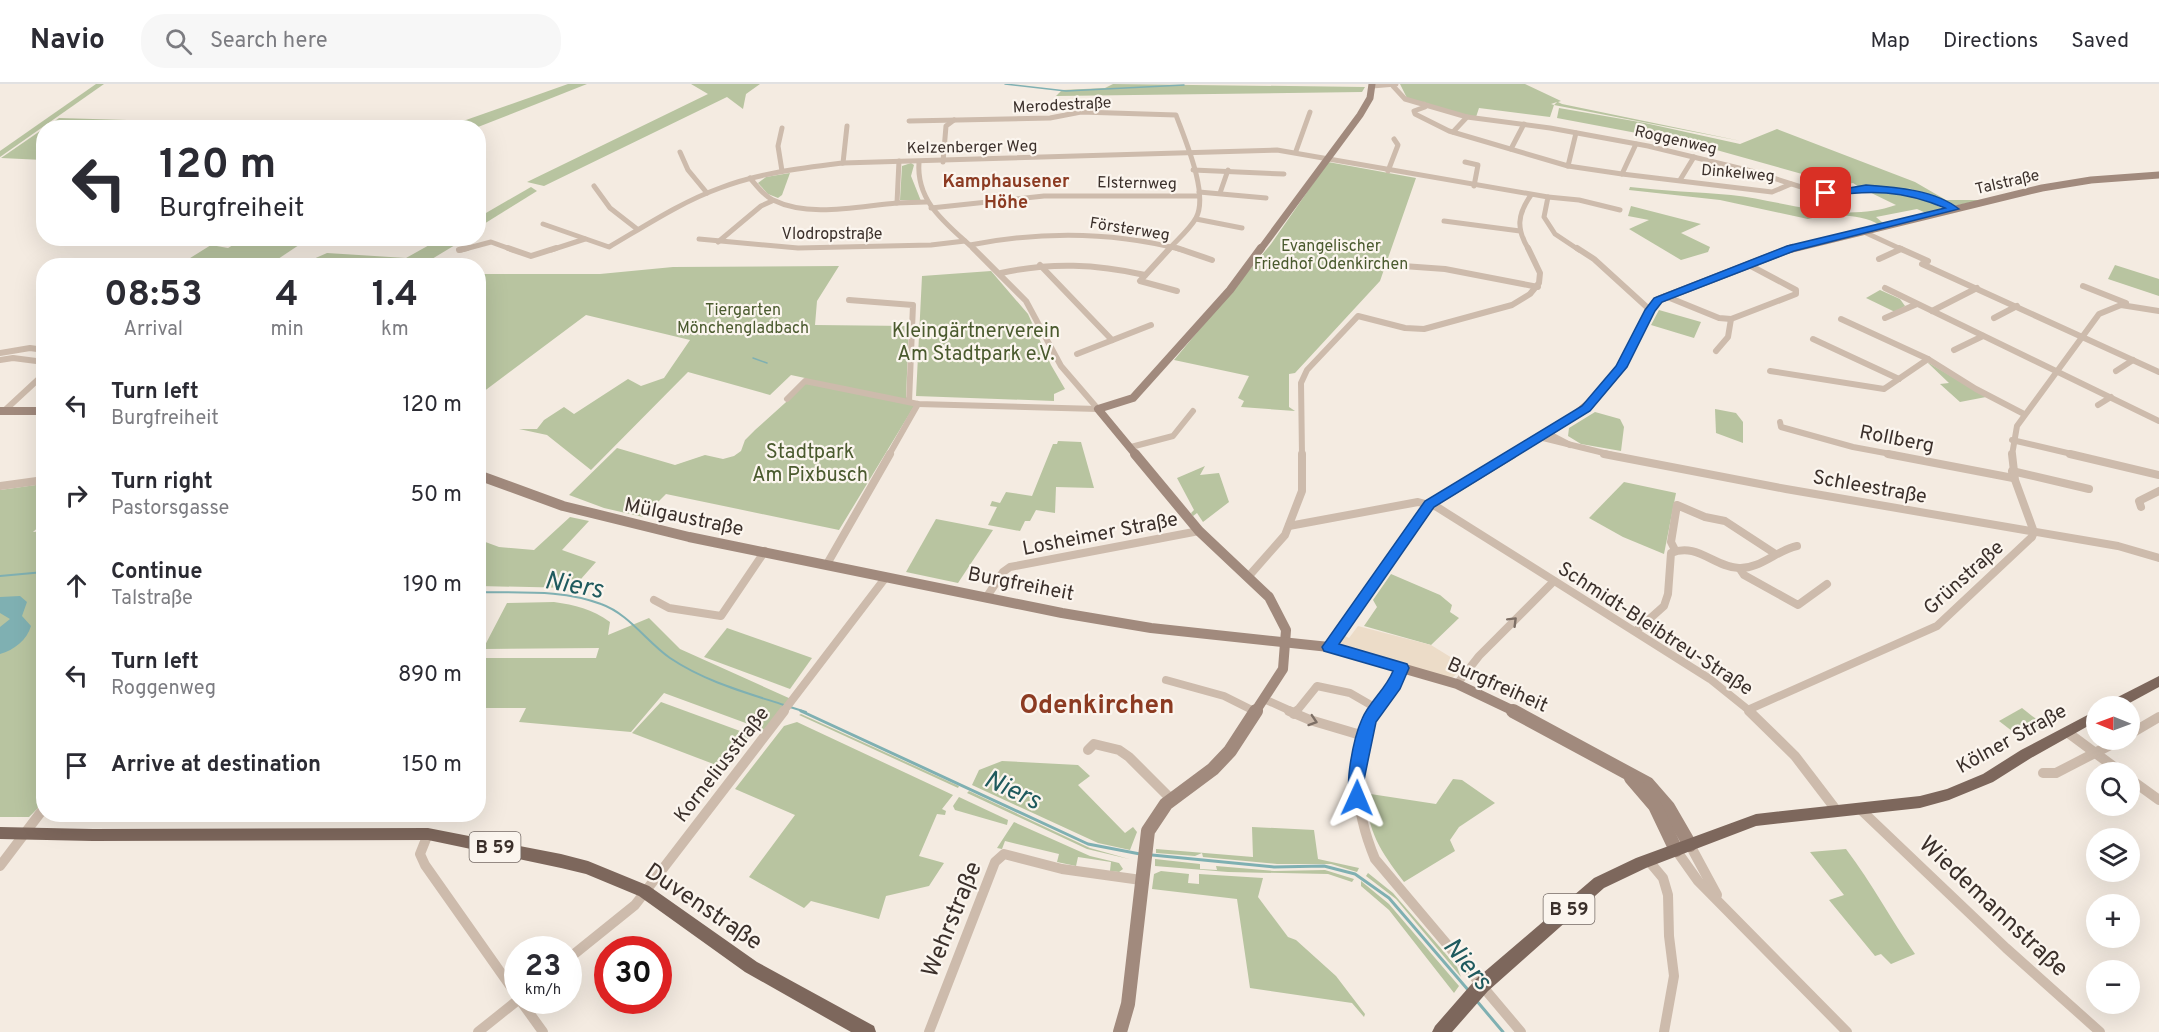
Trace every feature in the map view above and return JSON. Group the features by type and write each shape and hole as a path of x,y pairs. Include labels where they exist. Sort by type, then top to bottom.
{"main road":[{"path":"2131,696 2159,681"},
{"name":"Kölner Straße","path":"1837,811 1920,802 1970,787 2086,721"},
{"name":"B 59","path":"1441,1032 1475,992 1599,883 1648,860 1756,820 1837,811"},
{"name":"Duvenstraße","path":"0,833 429,834 588,868 644,891 751,967 868,1032"}],"street":[{"path":"787,399 805,381 918,404 1072,410 1098,409 1133,398 1230,290 1360,115 1370,98 1372,85 1395,85"},
{"name":"Roggenweg","path":"1395,85 1405,99 1467,117 1524,124 1636,144 1694,157 1826,193 1866,188 1897,190 1926,197 1954,209"},
{"name":"Dinkelweg","path":"1424,104 1425,107 1414,111 1415,114 1452,132 1568,166 1772,192 1791,184"},
{"name":"Merodestraße","path":"909,121 1050,118 1081,112 1176,115 1190,153"},
{"path":"1296,151 1310,112"},
{"path":"1452,132 1467,117"},
{"path":"943,162 946,126 956,119"},
{"path":"1511,149 1524,124"},
{"path":"843,163 848,126"},
{"path":"782,128 778,146 782,171"},
{"path":"1568,166 1576,133"},
{"path":"1388,171 1398,145 1394,139"},
{"path":"1622,174 1636,144"},
{"name":"Kelzenberger Weg","path":"597,243 609,247 637,229 707,193 750,178 782,171 843,163 899,161 943,162 1296,151 1388,171 1531,195 1579,200 1620,210"},
{"path":"680,152 688,170 707,193"},
{"path":"1177,291 1143,283 1140,280 1172,248 1196,219 1201,203 1190,153"},
{"name":"Dinkelweg","path":"1680,180 1694,157"},
{"path":"897,203 899,161"},
{"path":"919,162 918,176 926,202 1002,273 1026,302 1061,366 1199,531 1272,603 1286,630 1284,669 1256,712 1222,760 1171,799 1153,821 1144,855 1128,1004 1120,1032"},
{"path":"1465,162 1478,165 1474,186"},
{"path":"1193,170 1284,174"},
{"path":"1220,193 1228,170"},
{"name":"Talstraße","path":"1430,504 1586,409 1621,367 1650,310 1665,296 1791,249 1954,209 2065,184 2159,176"},
{"path":"750,178 772,201"},
{"path":"594,186 610,208 637,229"},
{"name":"Elsternweg","path":"931,208 1044,196 1220,193 1266,198"},
{"path":"1248,577 1285,535 1303,482 1301,381 1306,370 1358,316 1406,328 1432,328 1512,305 1525,299 1538,287 1542,278 1541,269 1520,231 1520,212 1531,195"},
{"path":"1548,197 1544,217 1552,231 1594,259 1650,310"},
{"path":"718,242 761,206 772,201 810,207 926,202"},
{"path":"1196,219 1242,228"},
{"path":"1444,221 1458,221 1520,231"},
{"path":"543,224 597,243"},
{"path":"1864,231 1977,288 2157,369"},
{"name":"Kelzenberger Weg","path":"597,243 630,233"},
{"name":"Försterweg","path":"968,243 1065,233 1125,237 1212,260"},
{"path":"486,243 491,242 531,256 585,239"},
{"name":"Vlodropstraße","path":"699,239 753,246 856,247 968,243"},
{"path":"459,250 475,246"},
{"path":"1879,259 1901,249"},
{"path":"1002,273 1040,265 1093,264 1145,275"},
{"path":"1040,265 1112,340"},
{"path":"1389,265 1416,269 1445,269 1538,287"},
{"path":"1665,296 1719,318 1731,319 1796,294 1796,290 1788,285 1749,265"},
{"path":"2083,286 2127,304 2159,311"},
{"path":"1885,288 2159,421"},
{"path":"1932,311 1977,288"},
{"path":"849,300 861,299 913,305 909,402"},
{"path":"1885,318 1917,303"},
{"path":"2034,532 2012,475 2012,440 2024,414 2081,335 2105,309 2127,304"},
{"path":"1994,318 2017,306"},
{"path":"1716,351 1724,346 1732,324 1731,319"},
{"path":"1841,319 1928,359 1976,389 2024,414"},
{"path":"1077,354 1151,325"},
{"path":"1954,350 1983,336"},
{"path":"1813,339 1899,379"},
{"path":"0,353 36,349"},
{"path":"0,360 13,358 36,361"},
{"path":"1770,371 1884,389 1928,359"},
{"path":"2116,371 2133,360"},
{"path":"2,411 36,381"},
{"path":"1072,410 1084,399 1085,394"},
{"path":"2098,405 2111,398"},
{"path":"827,564 918,404"},
{"path":"2,411 36,411"},
{"path":"1131,447 1173,436 1193,411"},
{"name":"Rollberg","path":"1780,422 1780,427 1853,447 2012,475"},
{"path":"1560,425 1561,438"},
{"name":"Schleestraße","path":"1543,435 1561,438 1574,447"},
{"name":"Schleestraße","path":"1543,435 1574,447 1785,488 2118,546 2159,558"},
{"path":"2012,440 2159,475"},
{"path":"2012,475 2089,487"},
{"name":"Mülgaustraße","path":"486,478 579,510 689,537 886,577"},
{"path":"0,486 36,481"},
{"path":"2141,507 2139,501 2159,491"},
{"path":"1289,526 1418,502 1430,504 1329,647"},
{"name":"Schmidt-Bleibtreu-Straße","path":"1430,504 1636,631 1750,709 1779,738 1824,790 1837,811"},
{"path":"1675,550 1671,542 1677,505 1705,517 1725,521 1774,553"},
{"name":"Losheimer Straße","path":"986,598 1003,572 1010,567 1199,531"},
{"name":"Grünstraße","path":"1750,709 1937,626 2032,537 2034,532"},
{"path":"1636,631 1665,606 1671,553 1675,550 1692,551 1740,569 1752,568 1784,547 1797,546"},
{"path":"654,600 669,608 722,616 765,551"},
{"path":"1740,569 1744,575 1798,605 1827,584"},
{"name":"Burgfreiheit","path":"886,577 1151,628 1287,640 1329,647 1456,684 1526,717 1616,767 1635,782 1655,806 1683,847"},
{"name":"Korneliusstraße","path":"582,948 635,904 886,577"},
{"path":"1456,684 1474,662 1554,581"},
{"path":"1402,668 1395,685 1376,708 1364,736 1356,790 1363,830 1375,859 1475,992 1521,1032"},
{"path":"1166,680 1224,696 1256,712"},
{"path":"1294,714 1317,686 1350,693 1376,708"},
{"path":"1264,699 1294,714 1364,736"},
{"path":"2140,728 2159,717"},
{"path":"2067,732 2107,762"},
{"path":"1088,750 1094,744 1119,750 1129,756 1171,799"},
{"path":"2043,773 2056,773 2102,750"},
{"path":"2140,786 2159,800"},
{"name":"Wiedemannstraße","path":"1860,809 2006,948 2100,1032"},
{"path":"0,866 36,819"},
{"path":"429,834 420,854 504,979"},
{"path":"1683,847 1698,881 1846,1032"},
{"path":"1683,847 1720,901"},
{"name":"Wehrstraße","path":"929,1032 995,862 1004,854 1062,869 1141,880"},
{"path":"1648,860 1664,876 1670,907 1669,938 1674,961 1674,984 1664,1032"},
{"path":"478,1032 504,1011"},
{"path":"529,1014 543,1032"}],"green space":[{"path":"96,84 104,84 53,120 44,120"},
{"path":"568,84 587,84 486,124 486,120 466,120"},
{"path":"691,84 760,84 746,94 743,109 727,97 544,186 527,182 708,94"},
{"path":"1113,84 1365,87 1362,92 1056,96 1062,90 1105,88"},
{"path":"1400,84 1525,84 1561,101 1558,102 1562,104 1741,141 1554,105 1550,117 1479,108 1476,117 1467,116 1407,98"},
{"path":"1559,108 1645,123 1740,144 1777,129 1915,182 1946,200 1981,200 1954,206 1906,187 1924,195 1891,187 1859,187 1853,183 1841,185 1695,144 1557,118"},
{"path":"59,118 127,120 56,120"},
{"path":"36,126 36,132 0,157 0,151"},
{"path":"36,134 36,160 1,158"},
{"name":"Evangelischer Friedhof Odenkirchen","path":"1328,162 1416,178 1380,281 1295,373 1289,374 1289,407 1295,411 1241,407 1244,401 1238,398 1249,376 1174,360 1271,244"},
{"path":"911,163 914,165 911,176 921,201 900,200 902,166"},
{"path":"790,173 782,195 778,198 768,194 758,183 766,177"},
{"path":"531,187 537,191 486,223 486,213"},
{"path":"1630,187 1731,195 1834,212 1875,210 1896,205 1863,189 1917,196 1944,209 1926,213 1917,209 1876,217 1883,223 1879,225 1864,218 1845,216 1808,219 1720,200 1629,190"},
{"path":"1631,206 1701,224 1681,233 1710,247 1708,252 1681,260 1629,229 1649,220 1628,216"},
{"path":"209,246 228,248 231,246 298,246 280,258 190,258"},
{"path":"427,246 453,246 434,258 406,258"},
{"path":"327,253 406,258 316,258"},
{"path":"2115,265 2159,279 2159,296 2108,279"},
{"path":"839,266 817,301 815,325 909,326 906,397 916,403 839,530 666,494 643,517 604,508 569,495 617,448 675,465 705,455 723,459 734,456 741,451 745,440 795,394 805,378 791,375 770,395 688,372 591,470 547,435 519,429 537,429 544,420 564,407 574,414 628,379 641,386 664,378 690,340 586,315 486,390 486,274 600,274 673,267"},
{"name":"Kleingärtnerverein Am Stadtpark e.V.","path":"991,271 1028,314 1051,365 1065,389 1054,394 1054,401 916,396 922,276"},
{"path":"1880,290 1900,299 1905,306 1895,312 1866,298"},
{"path":"1659,310 1701,322 1694,338 1651,325"},
{"path":"1928,363 1986,397 1960,402 1940,384 1949,383"},
{"path":"1715,409 1736,413 1743,422 1743,443 1716,433"},
{"path":"1595,412 1620,419 1624,427 1621,451 1581,444 1568,436 1569,428"},
{"path":"1058,441 1081,442 1094,488 1056,487 1055,513 1036,510 1030,521 1025,521 1020,531 988,525 997,507 990,506 992,501 1000,503 1006,492 1032,496 1053,444 1057,444"},
{"path":"1205,466 1200,475 1219,473 1229,502 1203,522 1197,513 1193,516 1191,513 1194,510 1177,478"},
{"path":"1624,482 1676,493 1664,554 1623,537 1589,518"},
{"path":"36,485 36,529 33,532 36,532 36,810 29,817 0,817 0,490"},
{"path":"570,517 589,521 562,550 596,562 573,588 486,586 486,542 499,547 534,550"},
{"path":"936,519 993,530 958,583 906,572"},
{"path":"1391,574 1440,595 1452,605 1450,612 1459,618 1431,645 1364,626 1377,607 1373,600"},
{"path":"554,602 583,608 610,622 608,635 649,618 680,649 791,699 765,730 664,693 631,732 519,722 526,708 486,708 486,658 596,658 599,648 486,649 486,643 507,603"},
{"path":"727,628 812,658 790,689 704,657"},
{"path":"661,702 751,735 724,768 632,733"},
{"path":"2022,708 2045,726 2021,738 1999,721"},
{"path":"799,715 959,786 958,788"},
{"path":"797,722 953,795 942,809 946,811 945,815 937,814 919,856 944,863 929,886 886,896 879,919 811,901 804,908 749,877 795,815 735,789 784,726"},
{"path":"1002,761 1078,765 1090,776 1078,785 1125,833 1133,827 1137,832 1130,850 1098,843 972,785 979,770"},
{"path":"1453,779 1462,780 1495,803 1459,827 1450,840 1455,851 1404,882 1377,841 1369,820 1364,793 1436,804"},
{"path":"969,791 1090,848 1129,859 1087,849 967,793"},
{"path":"959,797 1008,820 1007,825 955,810 953,806"},
{"path":"1014,822 1090,856 1119,863 1123,869 1119,872 1110,871 1111,862 1078,857 1076,866 1057,862 1059,854 1005,841 1002,849 997,848"},
{"path":"1252,827 1314,830 1318,859 1359,868 1357,872 1331,864 1277,864 1203,857 1202,853 1195,856 1156,853 1156,849 1253,857"},
{"path":"1846,849 1915,954 1891,964 1881,954 1875,956 1829,900 1844,895 1810,852"},
{"path":"1155,859 1200,864 1200,869 1217,870 1216,866 1274,871 1325,870 1354,879 1352,882 1328,874 1228,872 1155,866"},
{"path":"1161,871 1189,874 1188,883 1199,884 1199,874 1263,878 1258,897 1288,937 1296,940 1336,976 1365,1014 1364,1017 1352,1003 1250,988 1237,899 1152,889 1154,874"},
{"path":"1368,873 1393,893 1457,967 1461,977 1396,899 1366,876"},
{"path":"1361,881 1389,904 1459,986 1454,993 1389,910 1361,886"}],"shaded area":[{"path":"1358,626 1431,645 1465,666 1451,679 1342,646 1340,640 1343,635 1349,638"}],"water":[{"path":"20,596 27,602 22,616 31,626 19,644 0,654 0,627 10,619 0,613 0,597"}],"waterway":[{"path":"1005,84 1066,91 1184,85"},
{"path":"753,358 767,363"},
{"name":"Niers","path":"0,576 36,573"},
{"name":"Niers","path":"486,592 556,594 601,604 620,614 661,651 683,666 725,685 784,705"},
{"name":"Niers","path":"790,707 806,712"},
{"name":"Niers","path":"801,711 1088,844 1140,854"},
{"name":"Niers","path":"1152,855 1274,867 1324,866 1355,874 1389,898 1469,991"},
{"name":"Niers","path":"1476,1000 1503,1032"}],"district":[{"name":"Kamphausener Höhe","path":"1006,191"},
{"name":"Odenkirchen","path":"1097,704"}],"route":[{"path":"1357,798 1356,780 1369,720 1395,685 1402,668 1329,647 1430,504 1586,409 1621,367 1650,310 1658,300 1665,296 1791,249 1954,209 1909,192 1882,188 1826,193"}],"park label":[{"name":"Tiergarten Mönchengladbach","path":"743,318"},
{"name":"Stadtpark Am Pixbusch","path":"810,462"}]}
